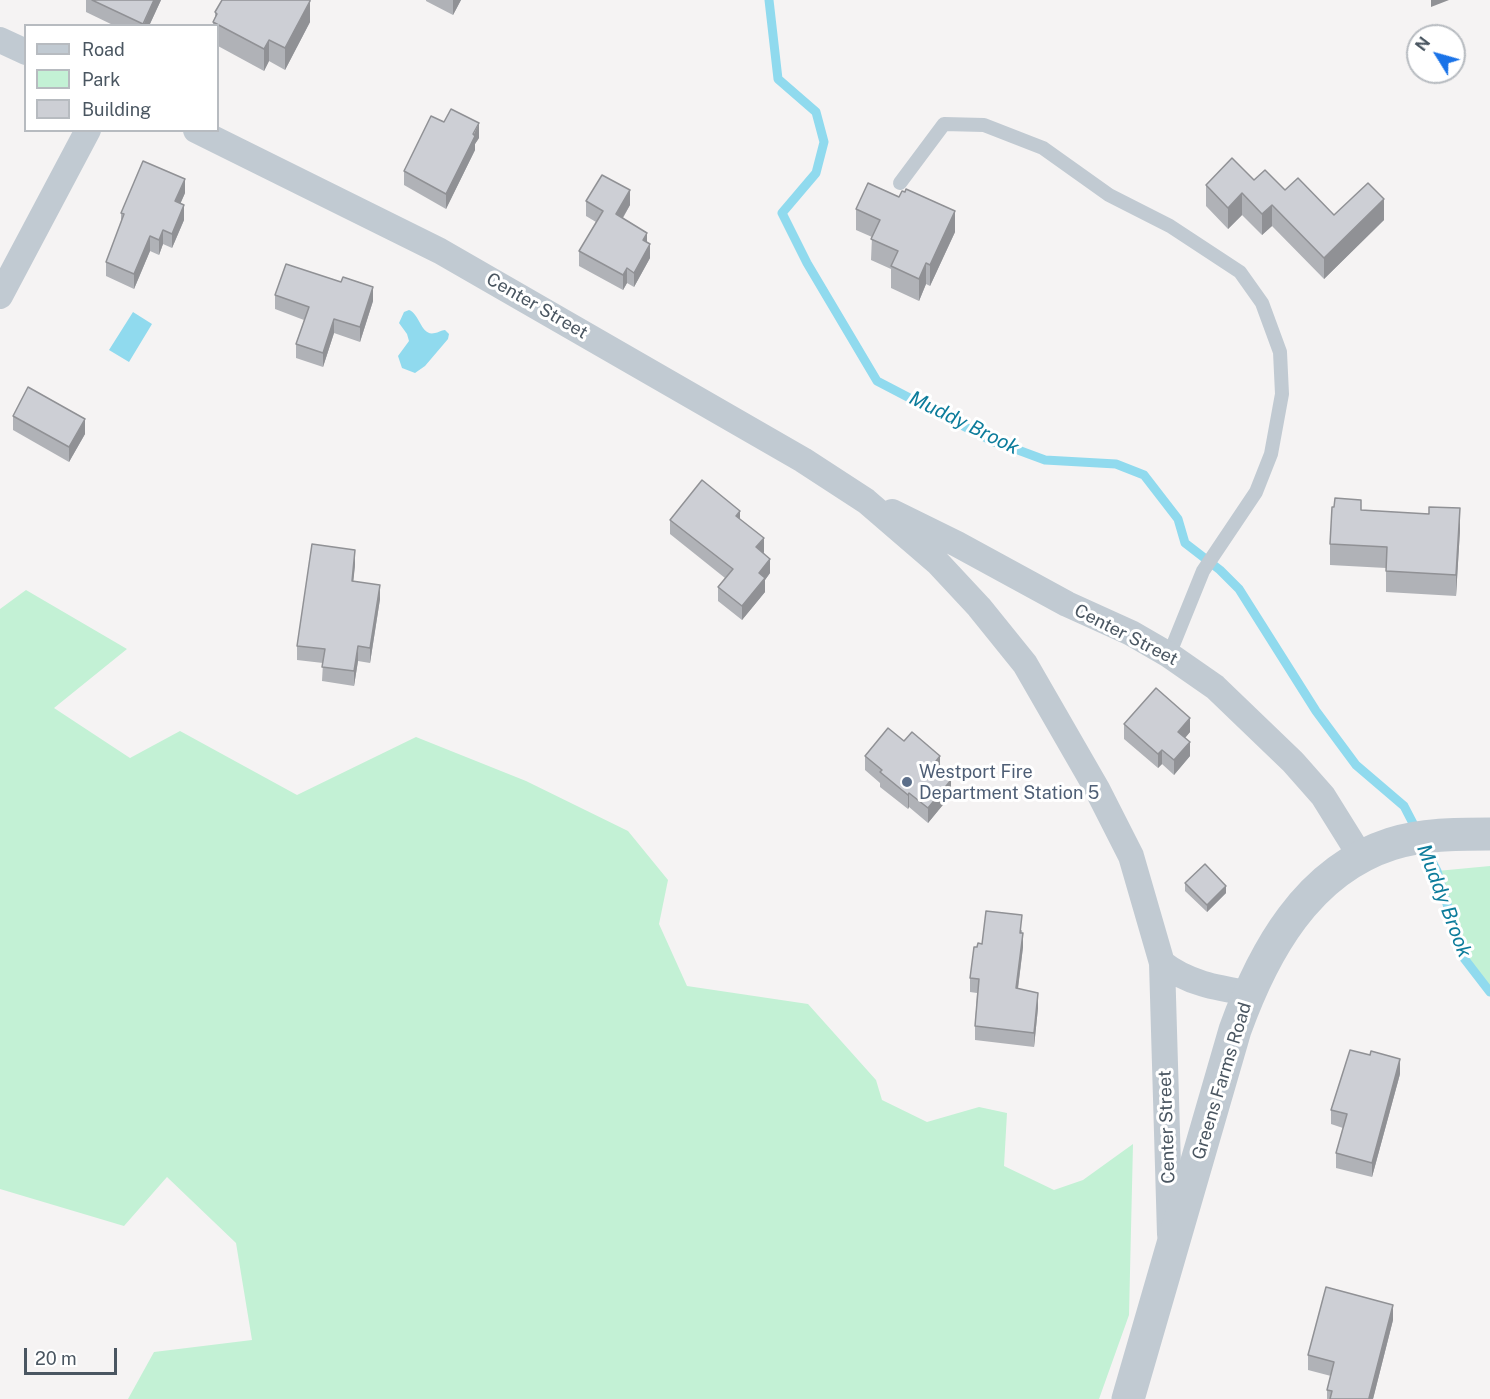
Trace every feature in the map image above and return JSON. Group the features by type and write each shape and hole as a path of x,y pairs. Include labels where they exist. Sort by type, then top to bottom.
{"street":[{"path":"0,40 24,51"},
{"path":"0,297 87,132"},
{"name":"Center Street","path":"200,132 440,251 804,460 866,501 938,563 979,607 1025,664 1097,789 1131,856 1162,963 1170,1255"},
{"name":"Center Street","path":"866,501 905,517 1067,604 1131,633 1170,655 1215,687 1293,762 1323,796 1361,857"},
{"name":"Greens Farms Road","path":"1128,1399 1235,1030 1248,993 1272,948 1294,915 1318,887 1361,857 1392,844 1428,836 1477,834"},
{"path":"1162,963 1188,979 1218,988 1248,993"}],"lane":[{"path":"900,183 944,124 984,126 1043,148 1109,195 1170,226 1240,272 1262,303 1280,352 1282,394 1271,454 1256,492 1203,571 1170,655"}],"green space":[{"path":"26,590 127,649 54,708 130,758 180,731 297,795 416,737 526,781 628,831 668,880 659,924 687,986 808,1004 876,1080 882,1100 927,1122 979,1107 1007,1113 1004,1166 1054,1190 1083,1180 1133,1144 1129,1315 1099,1399 128,1399 154,1352 252,1340 236,1243 167,1177 124,1226 0,1189 0,609"},
{"path":"1490,866 1490,992 1463,957 1437,871"}],"water":[{"path":"409,310 413,312 427,332 435,333 445,330 449,334 448,339 425,366 415,373 402,368 398,356 409,341 399,323 404,312"},
{"path":"133,312 152,324 129,362 109,350"}],"building":[{"path":"92,0 154,0 143,24"},
{"path":"222,0 310,0 285,48 269,40 264,49 213,22 217,14 215,12"},
{"path":"451,109 479,123 473,134 475,136 446,194 404,171 431,116 444,122"},
{"path":"1232,158 1254,180 1265,170 1285,190 1298,178 1334,215 1368,183 1384,199 1324,258 1272,205 1262,214 1242,193 1228,208 1206,185"},
{"path":"143,161 185,179 175,201 184,205 172,234 163,230 159,240 150,236 134,274 106,262 124,214 121,213"},
{"path":"602,175 630,190 616,214 647,233 643,240 650,244 634,273 627,268 623,275 579,251 603,211 586,201"},
{"path":"868,183 899,197 906,189 955,211 930,265 926,263 919,279 891,266 898,251 871,239 880,220 856,209"},
{"path":"286,264 341,282 343,277 373,287 360,327 334,319 323,353 296,344 309,307 275,295"},
{"path":"28,387 85,419 69,447 13,416"},
{"path":"702,480 740,511 736,516 764,538 756,547 770,559 759,573 765,578 742,606 718,587 733,569 670,520"},
{"path":"1335,498 1361,500 1361,510 1429,514 1429,507 1460,508 1456,575 1386,571 1387,547 1330,544 1332,507 1334,507"},
{"path":"312,544 355,550 352,581 380,585 370,648 358,646 354,671 322,667 325,649 297,646"},
{"path":"1156,688 1190,718 1178,732 1190,742 1174,760 1162,750 1158,754 1124,724"},
{"name":"Westport Fire Department Station 5","path":"888,728 904,741 912,732 940,756 933,765 951,780 928,808 880,772 882,770 865,756"},
{"path":"1205,864 1226,886 1207,905 1185,883"},
{"path":"986,911 1022,915 1020,933 1023,933 1016,988 1038,993 1034,1033 975,1026 979,979 970,978 974,947 977,947 978,943 982,944"},
{"path":"1350,1050 1370,1055 1371,1051 1400,1059 1372,1163 1336,1153 1347,1114 1331,1110"},
{"path":"1326,1287 1393,1305 1369,1398 1372,1399 1330,1399 1332,1391 1327,1390 1334,1362 1308,1355"}],"waterway":[{"name":"Muddy Brook","path":"769,0 778,79 816,112 824,142 816,173 782,213 807,263 877,381 994,442 1045,460 1116,464 1144,475 1178,519 1185,543 1220,570 1239,589 1316,711 1356,765 1404,806 1417,831"},
{"name":"Muddy Brook","path":"1423,844 1437,871 1463,957 1490,992"}],"place":[{"name":"Westport Fire Department Station 5","path":"907,782"}]}
